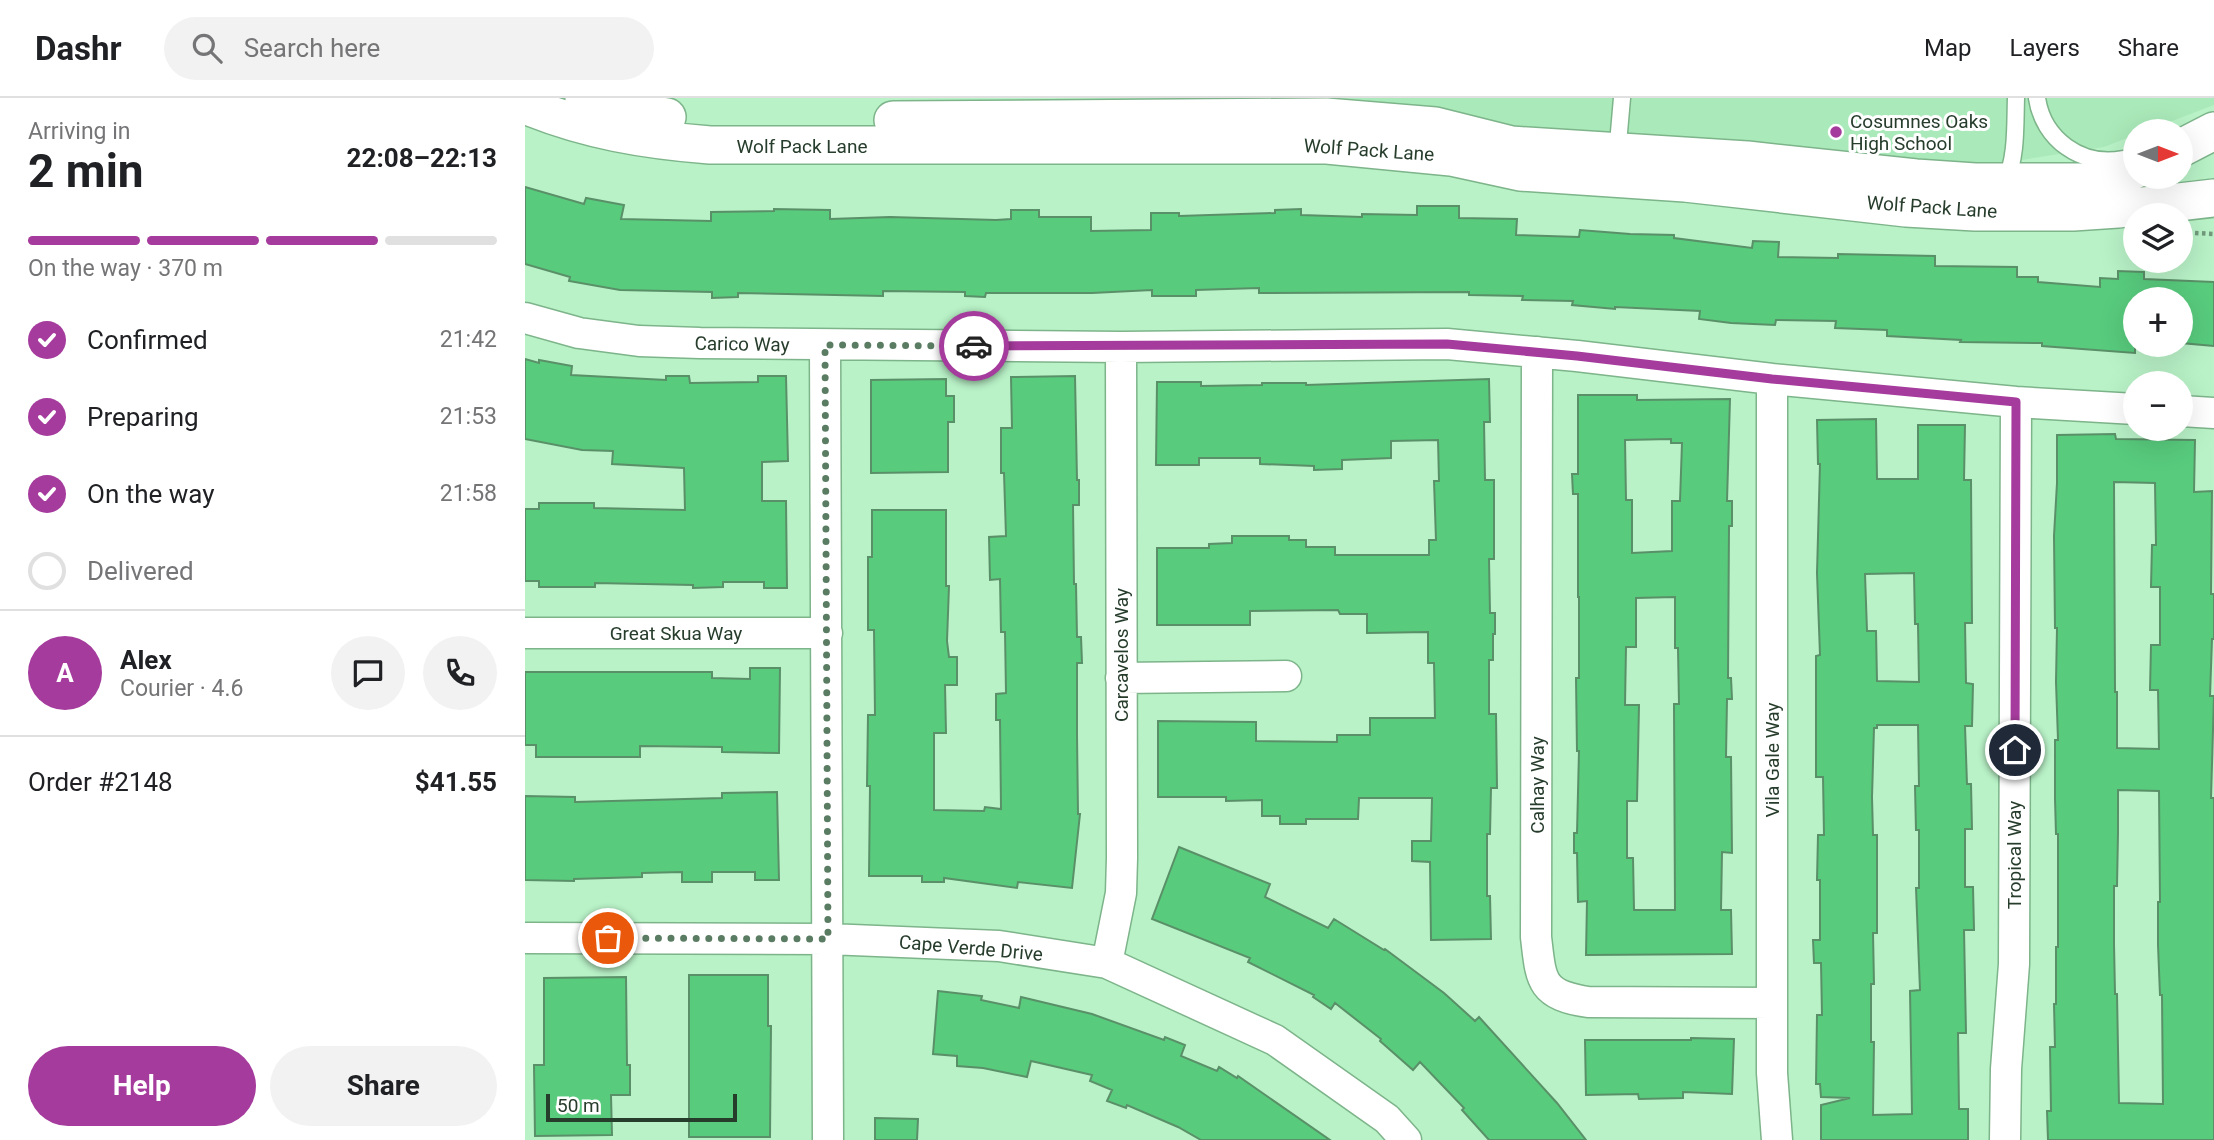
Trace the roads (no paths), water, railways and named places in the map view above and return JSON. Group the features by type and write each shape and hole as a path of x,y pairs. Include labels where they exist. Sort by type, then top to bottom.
{"street":[{"name":"Wolf Pack Lane","path":"585,98 741,146 1327,145 1451,157 1520,172 1747,160 1916,178 2004,182 2085,182 2123,174"},
{"name":"Wolf Pack Lane","path":"525,105 584,126 650,117 717,122 1260,108 1326,117 1400,122 1459,131 1493,142 1616,165 1685,183 1906,208 1975,212 2096,210 2214,198"},
{"path":"2193,142 2214,131"},
{"name":"Carico Way","path":"525,318 579,333 639,341 1121,347 1447,344 1772,379 2016,402 2123,408"},
{"path":"825,345 828,1140"},
{"name":"Carcavelos Way","path":"1107,963 1121,893 1121,347"},
{"name":"Calhay Way","path":"1537,352 1537,937 1540,974 1551,991 1570,999 1588,1002 1772,1003"},
{"name":"Vila Gale Way","path":"1772,379 1772,1073 1777,1140"},
{"name":"Tropical Way","path":"2005,1140 2006,1069 2014,964 2016,402"},
{"path":"2193,412 2214,413"},
{"name":"Great Skua Way","path":"525,633 827,633"},
{"path":"1121,678 1286,676"},
{"name":"Cape Verde Drive","path":"525,938 828,939 999,946 1107,963 1275,1040 1387,1119 1406,1140"}],"lane":[{"path":"1616,165 1622,98"},
{"path":"2004,182 2008,175 2013,144 2016,98"},
{"path":"2036,98 2048,130 2067,148 2091,159 2104,161 2123,158"},
{"path":"2193,133 2214,124"}],"place":[{"name":"Cosumnes Oaks High School","path":"1836,132"}]}
